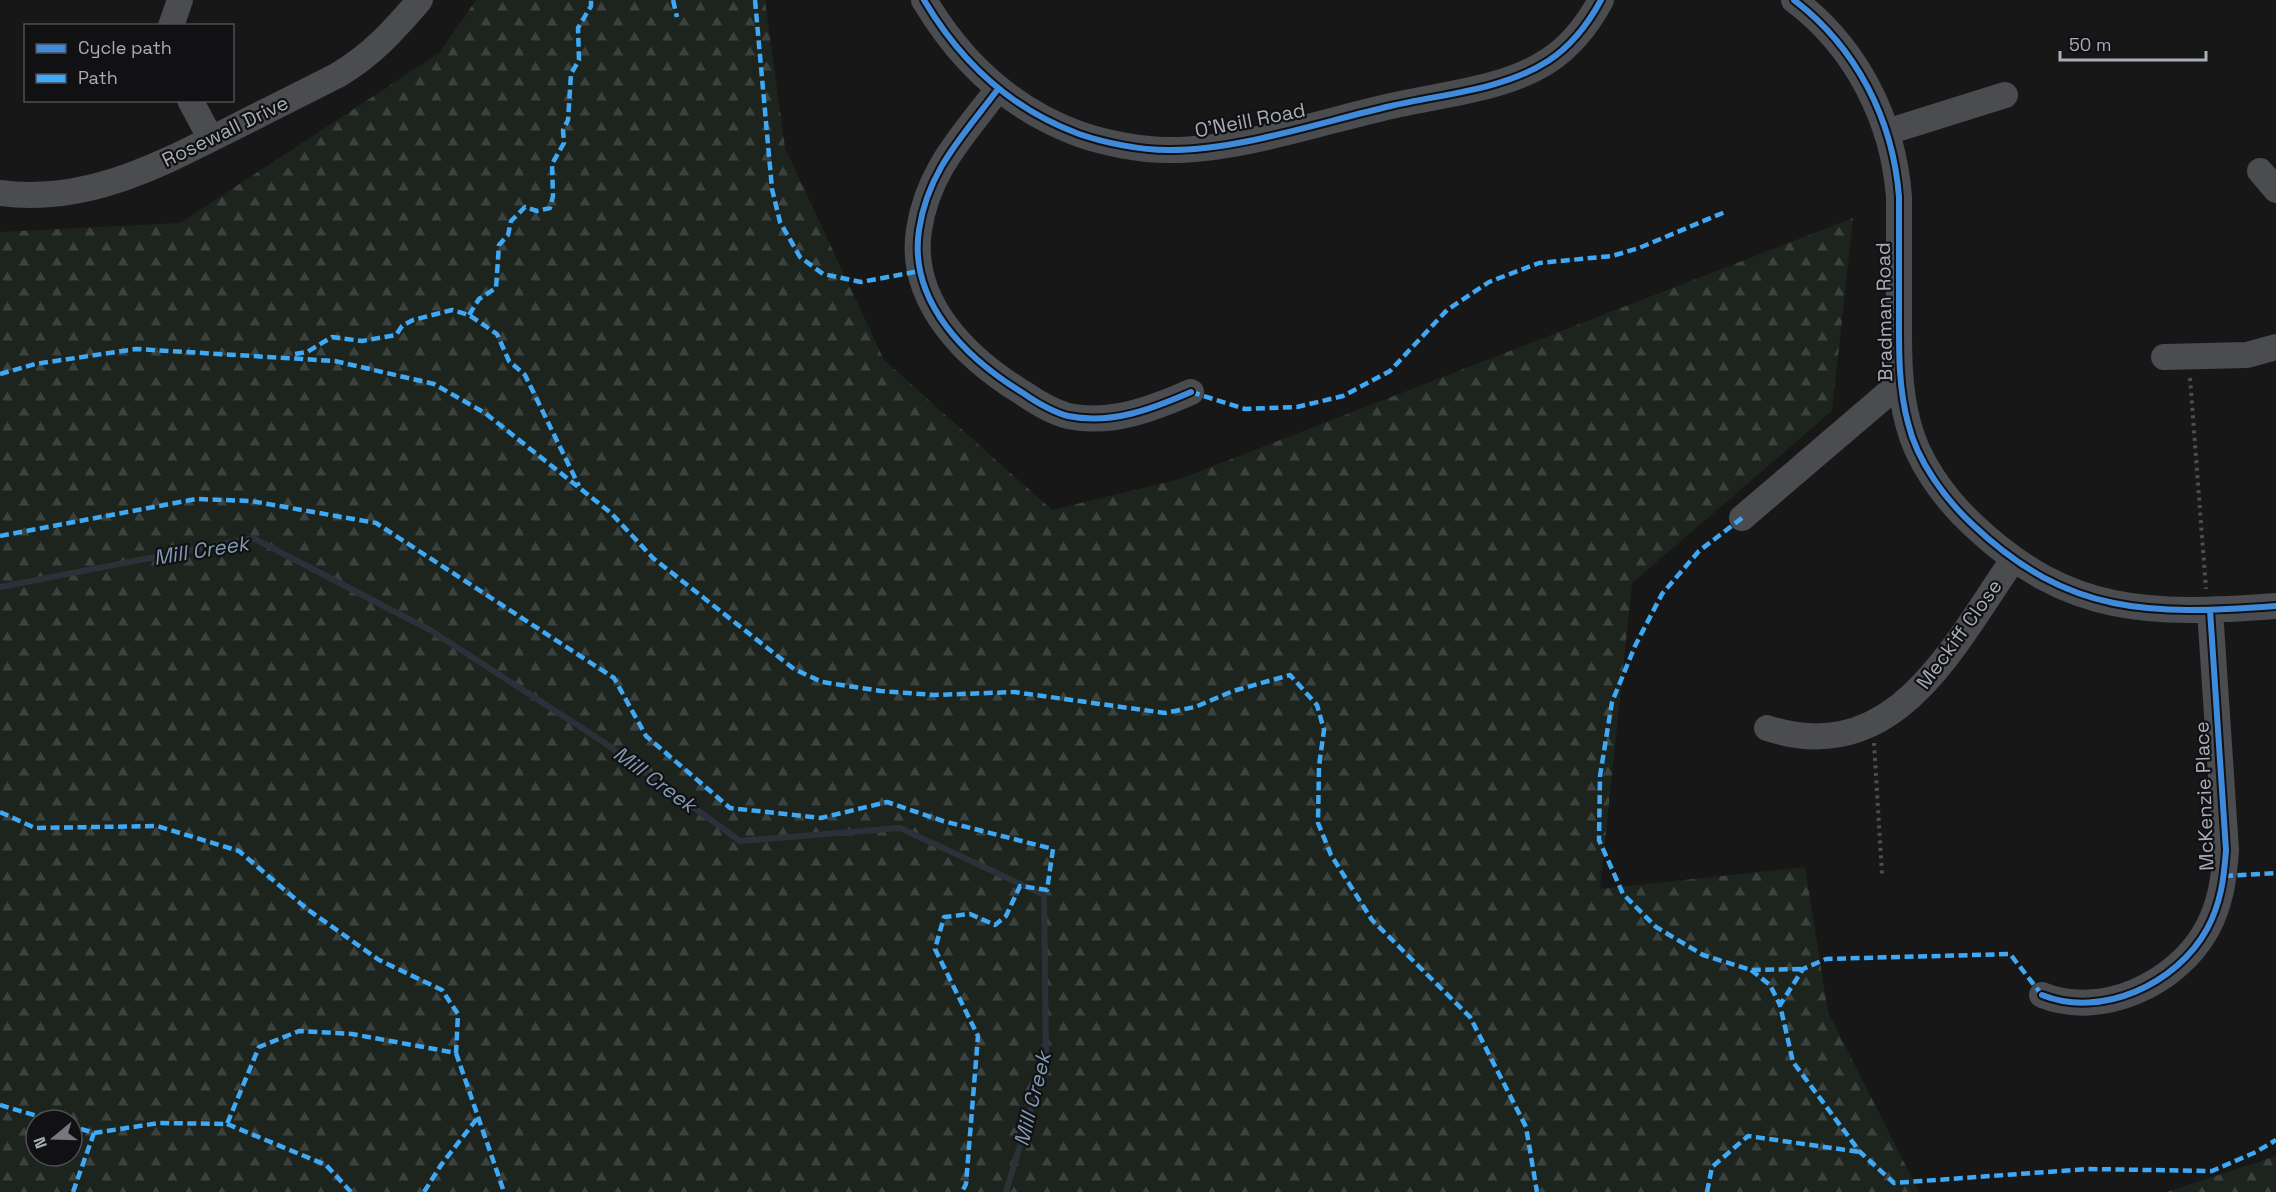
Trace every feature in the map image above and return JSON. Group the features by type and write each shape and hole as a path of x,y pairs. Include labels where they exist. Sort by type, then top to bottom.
{"street":[{"path":"172,24 180,0"},
{"name":"Rosewall Drive","path":"0,193 61,194 107,185 152,167 360,62 378,47 420,0"},
{"name":"O'Neill Road","path":"924,0 951,42 998,89 1033,111 1079,134 1127,145 1168,150 1211,146 1508,80 1547,61 1574,41 1601,0"},
{"name":"Bradman Road","path":"1794,0 1817,20 1852,61 1874,99 1887,132 1897,175 1899,197 1900,383 1908,425 1923,460 1942,491 1962,515 2013,560 2068,591 2143,609 2210,610 2276,606"},
{"path":"998,89 934,176 924,205 918,233 920,271 932,306 948,330 1001,380 1037,402 1066,415 1102,419 1132,414 1159,406 1191,392"},
{"path":"1887,132 2005,95"},
{"path":"191,102 211,139"},
{"path":"2176,357 2247,355 2276,347"},
{"path":"1742,518 1900,383"},
{"name":"Meckiff Close","path":"1767,728 1791,736 1809,738 1840,735 1872,724 1897,711 1926,683 2013,560"},
{"name":"McKenzie Place","path":"2042,994 2057,1001 2084,1003 2115,998 2142,989 2184,958 2206,931 2217,906 2224,883 2226,850 2210,610"}],"path":[{"path":"2176,357 2210,610"},
{"path":"1872,724 1882,874"}],"green space":[{"path":"476,0 765,0 785,148 884,360 1052,510 1180,479 1853,218 1832,411 1632,583 1600,889 1805,867 1828,1012 1919,1192 0,1192 0,232 180,223 439,53"},
{"path":"2276,1156 2276,1192 2167,1192"}],"waterway":[{"name":"Mill Creek","path":"0,587 253,538 430,630 602,741 740,841 900,828 1044,895 1046,1059 1006,1192"}],"marked path":[{"path":"469,315 479,299 496,288 499,245 508,235 511,221 525,207 537,211 550,208 553,196 552,164 564,143 563,130 568,120 571,74 579,60 578,28 591,6 591,0"},
{"path":"673,0 677,17"},
{"path":"755,0 772,189 780,222 800,257 823,274 861,282 920,271"},
{"path":"1191,392 1245,409 1297,407 1343,396 1390,371 1447,310 1489,282 1539,263 1612,256 1639,248 1725,212"},
{"path":"295,354 307,352 332,337 362,341 396,335 402,326 413,320 452,310 469,315 497,334 509,361 525,375 579,486"},
{"path":"0,374 35,364 136,349 335,361 434,384 485,413 611,513 653,558 794,669 822,682 881,691 934,695 1014,692 1165,713 1195,707 1233,691 1290,675 1317,705 1324,730 1319,766 1318,823 1331,855 1372,920 1470,1017 1526,1127 1537,1192"},
{"path":"0,536 196,499 251,501 376,523 614,678 646,736 730,808 821,818 887,802 943,821 1053,849 1047,890 1020,886 1006,916 995,925 970,914 944,917 935,949 978,1036 966,1184 962,1192"},
{"path":"1742,518 1699,551 1662,594 1635,646 1612,702 1600,776 1599,840 1623,894 1656,927 1703,955 1751,970 1803,969"},
{"path":"0,812 35,828 157,826 239,851 307,909 379,960 442,990 458,1014 456,1053 352,1034 299,1031 259,1047 227,1124 159,1123 94,1133 84,1130"},
{"path":"2224,876 2276,873"},
{"path":"2042,995 2010,954 1826,959 1803,969 1780,1005 1793,1062 1860,1152 1894,1183 2088,1169 2212,1171 2256,1152 2276,1140"},
{"path":"1751,970 1770,985 1780,1005"},
{"path":"456,1053 504,1192"},
{"path":"0,1105 24,1112"},
{"path":"424,1192 441,1165 479,1116"},
{"path":"227,1124 326,1165 351,1192"},
{"path":"73,1192 94,1133"},
{"path":"1707,1192 1712,1167 1748,1136 1860,1152"}],"cycle path":[{"path":"924,0 938,22 971,63 1010,97 1031,111 1079,134 1111,143 1157,150 1223,146 1512,79 1548,61 1564,49 1585,26 1601,0"},
{"path":"1794,0 1836,40 1853,62 1868,87 1889,140 1899,197 1899,353 1902,395 1908,423 1918,451 1933,478 1952,503 1973,525 2008,555 2043,577 2078,593 2114,603 2151,608 2189,610 2276,606"},
{"path":"998,89 960,138 939,171 930,189 919,230 918,256 923,281 932,304 946,326 982,363 1002,379 1039,403 1068,416 1116,417 1131,414 1191,392"},
{"path":"2042,995 2065,1001 2088,1003 2135,992 2177,966 2194,949 2216,910 2226,850 2210,610"}]}
